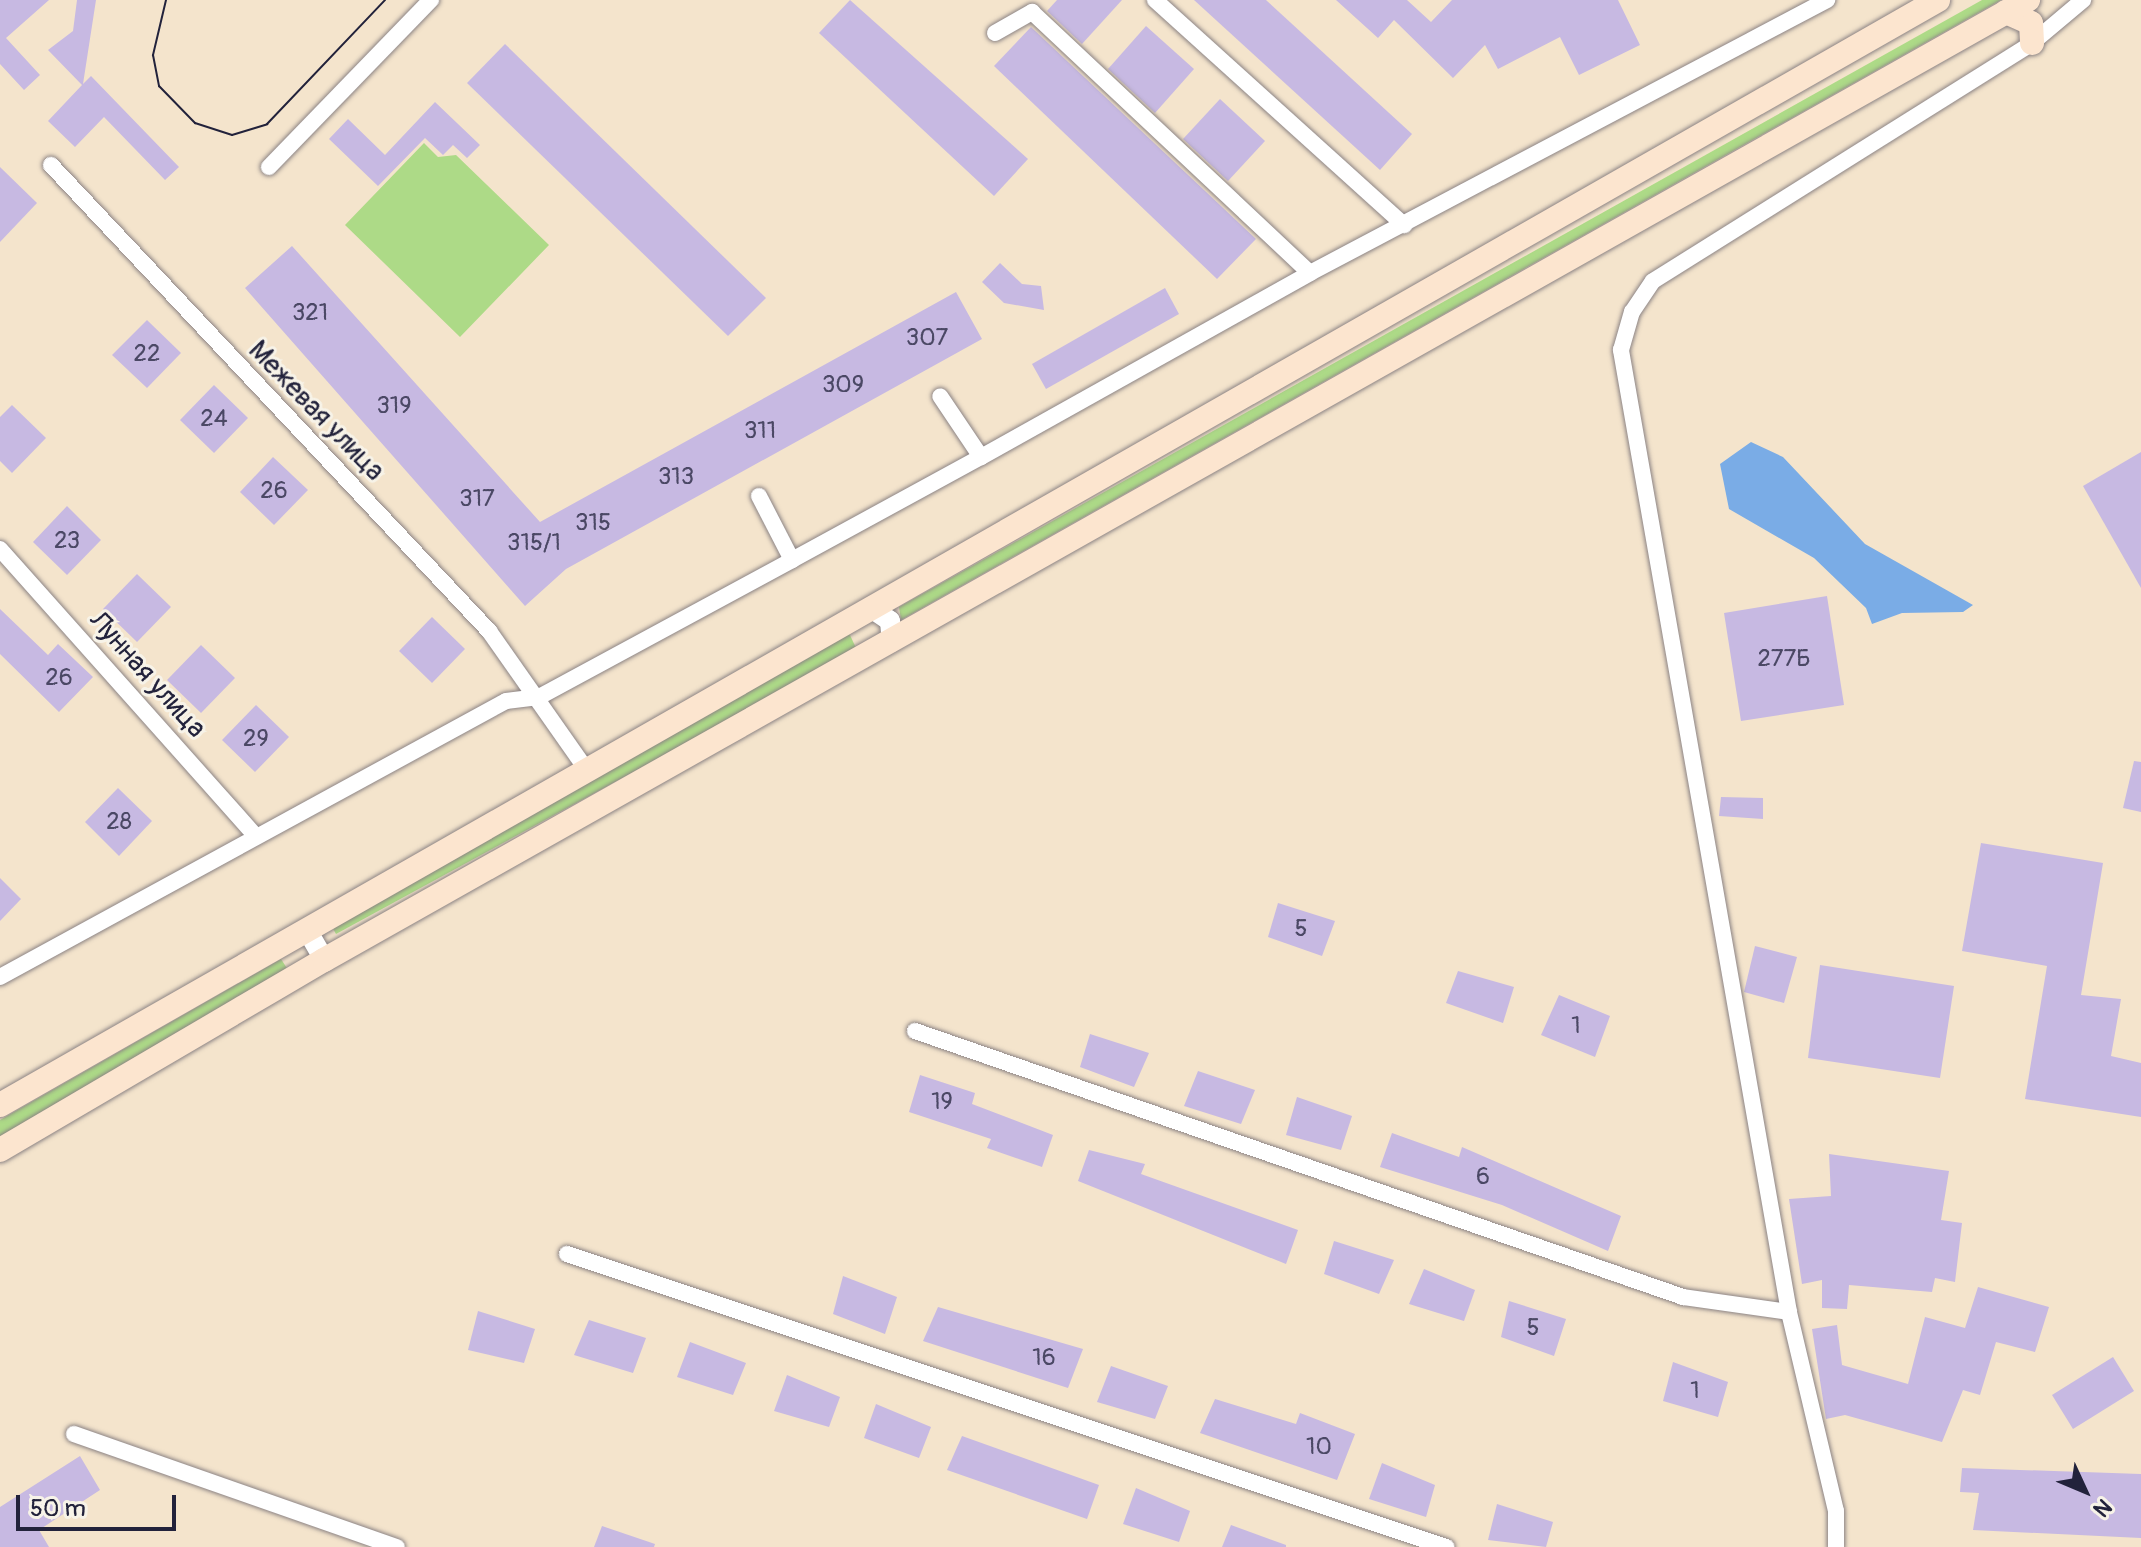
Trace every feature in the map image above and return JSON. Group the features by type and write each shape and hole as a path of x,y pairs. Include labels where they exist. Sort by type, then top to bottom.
{"main road":[{"path":"0,1105 1938,0"},
{"path":"0,1150 324,960 2028,0"},
{"path":"2006,12 2031,23 2032,43"}],"street":[{"path":"269,167 431,0"},
{"path":"1155,0 1404,225"},
{"path":"0,977 506,701 539,697 981,457 1310,273 1827,0"},
{"path":"1836,1547 1836,1511 1789,1312 1621,350 1632,312 1653,281 2032,43 2083,0"},
{"path":"995,33 1032,12 1310,273"},
{"name":"Межевая улица","path":"51,165 489,631 539,697 588,772"},
{"path":"940,396 981,457"},
{"path":"759,496 792,560"},
{"name":"Лунная улица","path":"0,549 256,836"},
{"path":"871,608 890,621 892,642"},
{"path":"307,930 324,960"},
{"path":"915,1031 1683,1297 1789,1312"},
{"path":"567,1254 1446,1547"},
{"path":"74,1434 397,1547"}],"green space":[{"path":"1982,0 2001,0 901,620 899,607"},
{"path":"424,143 438,157 456,155 549,245 460,337 345,225"},
{"path":"849,633 857,650 336,934 331,925"},
{"path":"281,959 290,973 0,1137 0,1120"}],"water":[{"path":"1751,442 1783,457 1865,544 1973,605 1963,612 1902,613 1872,624 1866,608 1814,558 1729,509 1720,464"}],"building":[{"path":"0,0 49,0 6,38 40,75 24,90 0,64"},
{"path":"77,0 96,0 83,84 91,76 179,167 165,180 104,117 75,147 48,121 82,85 48,50 73,31"},
{"path":"850,0 1028,159 994,196 819,33"},
{"path":"1057,0 1122,0 1082,44 1047,11"},
{"path":"1194,0 1266,0 1412,134 1380,170"},
{"path":"1336,0 1407,0 1431,22 1452,0 1618,0 1640,45 1579,75 1560,37 1498,69 1485,45 1453,78 1394,20 1378,38"},
{"path":"1146,26 1194,69 1155,113 1108,69"},
{"path":"1031,27 1256,239 1217,279 994,66"},
{"path":"505,44 766,298 728,336 467,83"},
{"path":"1220,99 1265,141 1228,181 1183,139"},
{"path":"435,102 480,145 467,158 453,145 443,155 425,138 378,186 329,139 348,119 385,155"},
{"path":"0,167 37,203 0,242"},
{"path":"292,246 540,522 956,292 982,339 566,569 525,606 245,288"},
{"path":"1000,263 1022,284 1041,286 1044,310 1004,303 982,282"},
{"path":"1165,288 1179,314 1046,389 1032,364"},
{"path":"147,320 181,353 147,388 112,355"},
{"path":"214,385 248,418 214,453 180,420"},
{"path":"12,405 46,438 12,473 0,461 0,417"},
{"path":"2141,452 2141,588 2083,486"},
{"path":"273,457 308,490 274,525 240,492"},
{"path":"67,506 101,540 67,575 33,542"},
{"path":"137,574 171,607 137,642 103,609"},
{"path":"1827,596 1844,705 1741,721 1724,613"},
{"path":"0,609 48,655 58,644 93,677 59,712 0,654"},
{"path":"432,617 465,649 432,683 399,651"},
{"path":"201,645 235,678 201,713 167,680"},
{"path":"256,705 289,737 255,772 222,740"},
{"path":"2134,761 2141,762 2141,812 2123,808"},
{"path":"118,788 152,821 119,856 85,822"},
{"path":"1721,797 1763,798 1763,819 1719,816"},
{"path":"1981,843 2103,863 2081,995 2121,999 2111,1056 2141,1063 2141,1117 2025,1099 2047,966 1962,951"},
{"path":"0,878 21,899 0,921"},
{"path":"1278,903 1335,921 1322,956 1268,937"},
{"path":"1755,946 1797,957 1784,1003 1744,992"},
{"path":"1820,965 1954,986 1940,1078 1808,1058"},
{"path":"1458,971 1514,987 1503,1023 1446,1003"},
{"path":"1559,995 1610,1016 1595,1057 1541,1035"},
{"path":"1090,1034 1149,1053 1134,1087 1080,1067"},
{"path":"1198,1071 1255,1090 1241,1124 1184,1106"},
{"path":"920,1075 975,1093 972,1104 1053,1135 1042,1167 987,1148 991,1139 909,1112"},
{"path":"1297,1097 1352,1116 1341,1150 1286,1135"},
{"path":"1392,1133 1459,1157 1462,1147 1621,1216 1608,1251 1502,1205 1380,1167"},
{"path":"1089,1150 1145,1164 1141,1174 1298,1230 1286,1264 1078,1181"},
{"path":"1829,1154 1949,1171 1941,1220 1962,1223 1955,1282 1935,1278 1932,1292 1849,1285 1847,1309 1822,1308 1822,1280 1802,1284 1789,1199 1831,1196"},
{"path":"1334,1241 1394,1260 1379,1294 1324,1274"},
{"path":"1424,1269 1475,1290 1464,1321 1409,1304"},
{"path":"843,1276 897,1297 885,1334 833,1314"},
{"path":"1978,1287 2049,1307 2035,1352 1996,1342 1980,1395 1963,1390 1942,1442 1845,1415 1826,1419 1812,1329 1837,1325 1842,1365 1908,1384 1925,1317 1965,1328"},
{"path":"1509,1301 1566,1319 1554,1356 1501,1337"},
{"path":"938,1307 1083,1349 1068,1388 923,1341"},
{"path":"478,1311 535,1329 524,1363 468,1350"},
{"path":"589,1320 646,1338 633,1373 574,1355"},
{"path":"690,1342 746,1363 733,1395 677,1377"},
{"path":"2113,1357 2134,1391 2073,1429 2052,1395"},
{"path":"1673,1362 1728,1382 1718,1417 1663,1401"},
{"path":"1111,1366 1168,1386 1155,1419 1097,1402"},
{"path":"787,1375 840,1397 829,1427 774,1411"},
{"path":"1215,1399 1296,1424 1300,1413 1355,1434 1337,1480 1200,1433"},
{"path":"876,1404 931,1427 919,1458 864,1438"},
{"path":"962,1436 1099,1485 1087,1519 947,1470"},
{"path":"80,1456 100,1490 39,1530 49,1547 0,1547 0,1507"},
{"path":"1382,1463 1435,1485 1426,1517 1369,1499"},
{"path":"1962,1468 2141,1474 2141,1538 1973,1530 1979,1493 1960,1492"},
{"path":"1136,1488 1190,1511 1179,1542 1123,1524"},
{"path":"1497,1504 1553,1522 1546,1547 1488,1540"},
{"path":"1231,1525 1286,1545 1286,1547 1222,1547"},
{"path":"602,1526 655,1544 654,1547 594,1547"}],"tram line":[{"path":"166,0 153,55 159,86 195,123 232,135 267,124 385,0"}]}
